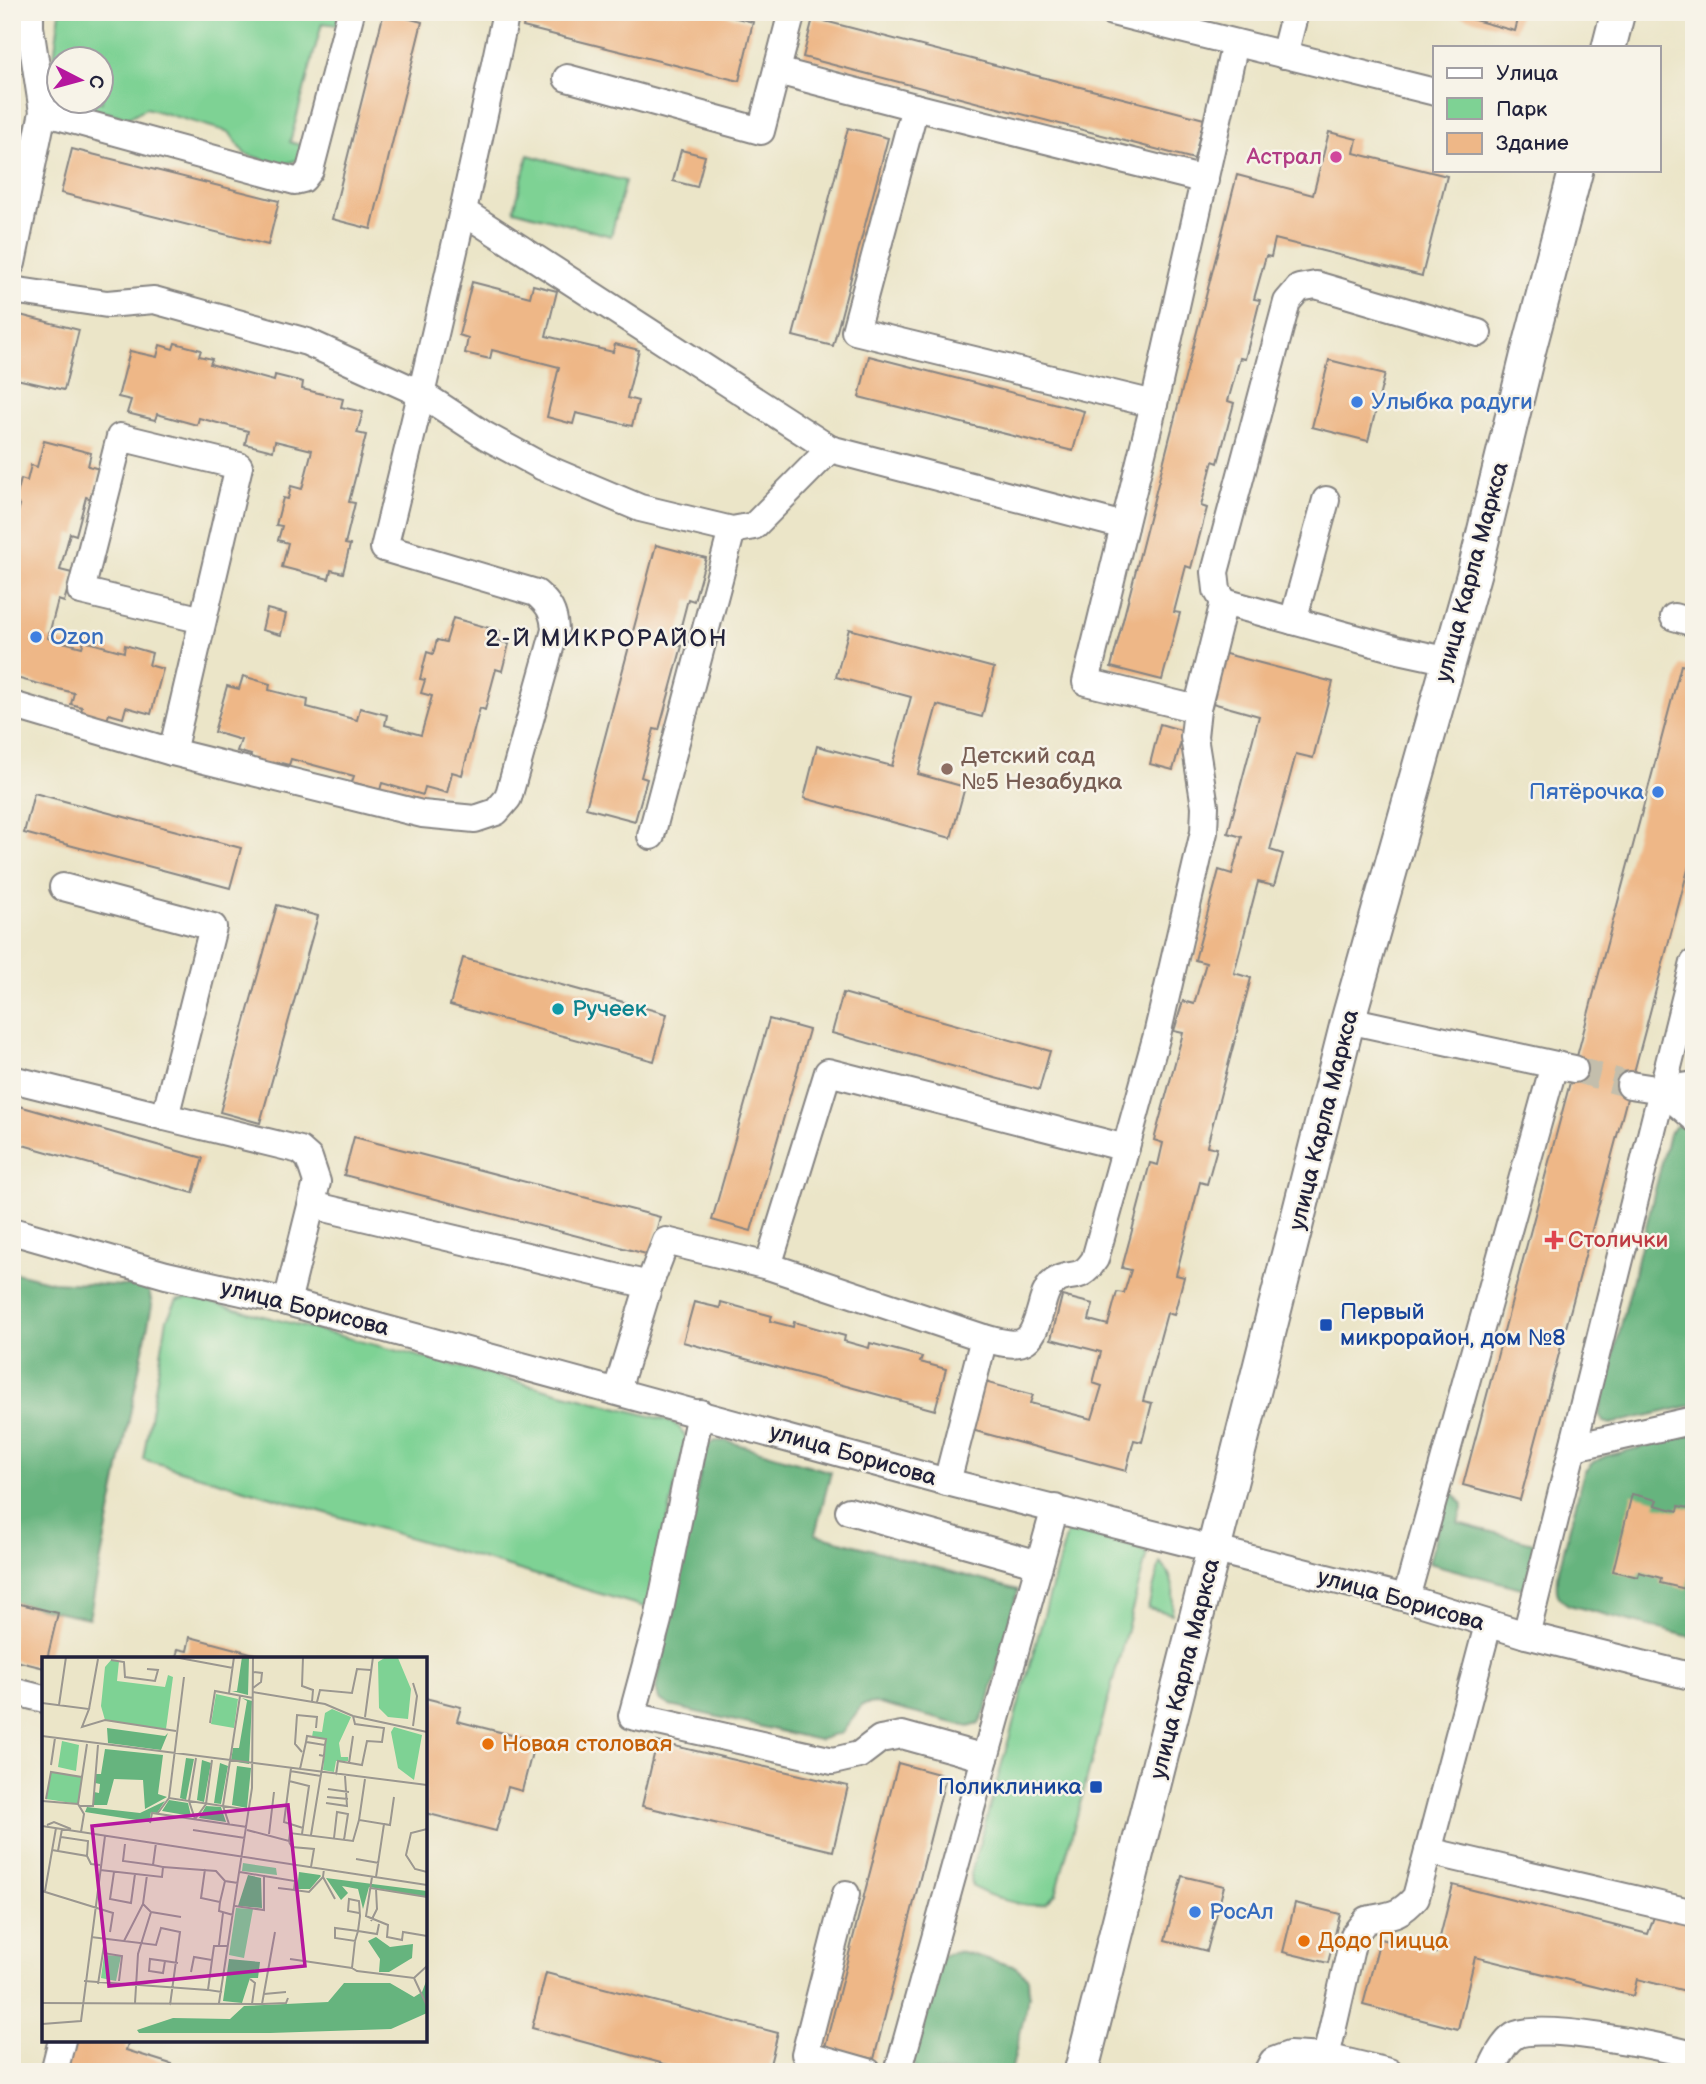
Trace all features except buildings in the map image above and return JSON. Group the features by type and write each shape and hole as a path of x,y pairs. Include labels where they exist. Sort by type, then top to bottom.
{"main road":[{"path":"1609,46 1618,12"},
{"name":"улица Карла Маркса","path":"1081,2072 1216,1549 1348,1020 1450,661 1575,172"}],"street":[{"path":"12,262 43,111 30,12"},
{"path":"43,111 295,181 303,179 310,170 351,12"},
{"path":"567,78 761,131 792,12"},
{"path":"1112,12 1433,92"},
{"path":"1284,55 1295,12"},
{"path":"12,705 172,752 422,814 475,819 496,812 508,798 555,630 554,616 549,604 536,593 384,548 464,212 503,13"},
{"path":"1197,709 1086,682 1154,404 1235,43"},
{"path":"777,71 1205,180"},
{"path":"915,107 855,331 1154,404"},
{"path":"464,212 830,449 1124,526"},
{"path":"1450,661 1399,650 1224,602 1217,590 1215,572 1287,302 1300,288 1316,285 1478,333"},
{"path":"12,290 107,304 154,300 307,342 422,394 486,436 543,467 640,509 732,530 754,526 830,449"},
{"path":"172,752 203,620 239,466 120,437 81,591 203,620"},
{"path":"1293,621 1326,500"},
{"path":"651,836 732,530"},
{"path":"617,1390 649,1285 666,1241 768,1266 1009,1345 1022,1343 1035,1332 1046,1292 1054,1282 1082,1275 1090,1268 1095,1259 1157,1035 1204,832 1205,806 1194,737 1197,709 1224,602"},
{"path":"63,887 213,927 165,1117"},
{"path":"1526,1635 1694,963"},
{"path":"1348,1020 1564,1067 1406,1598"},
{"path":"768,1266 828,1072 1126,1148"},
{"path":"12,1079 300,1150 314,1167 317,1182 287,1301"},
{"path":"1630,1085 1662,1090 1694,1085"},
{"path":"1662,1090 1694,1118"},
{"path":"312,1205 649,1285"},
{"name":"улица Борисова","path":"12,1231 166,1275 287,1301 947,1482 1406,1598 1488,1625 1694,1677"},
{"path":"947,1482 984,1338"},
{"path":"700,1413 657,1620 632,1716 834,1761 859,1755 880,1739 902,1735 985,1758"},
{"path":"1574,1447 1694,1420"},
{"path":"898,2072 1055,1508"},
{"path":"849,1511 1040,1563"},
{"path":"1326,2057 1354,1934 1366,1920 1393,1916 1405,1910 1416,1897 1488,1625"},
{"path":"12,1691 42,1698"},
{"path":"1428,1851 1694,1913"},
{"path":"846,1894 803,2063 868,2072"},
{"path":"1490,2072 1513,2036 1536,2030 1694,2055"},
{"path":"54,2072 62,2042"},
{"path":"1267,2072 1273,2061 1289,2054 1326,2057 1389,2072"}],"green space":[{"path":"60,12 340,12 337,25 322,23 290,142 307,147 304,158 282,165 245,154 229,132 146,108 128,118 116,115 116,46 56,46"},
{"path":"528,155 625,181 611,236 514,210"},
{"path":"1675,1126 1683,1126 1694,1136 1694,1405 1611,1424 1603,1422 1599,1414 1669,1134"},
{"path":"12,1272 52,1282 142,1287 149,1291 152,1305 89,1618 12,1602"},
{"path":"193,1298 666,1420 678,1426 686,1437 648,1608 143,1459 167,1319 177,1300"},
{"path":"1694,1434 1694,1638 1569,1605 1561,1600 1557,1577 1584,1472 1593,1462 1606,1456"},
{"path":"715,1441 727,1441 831,1472 815,1534 1018,1590 986,1710 979,1724 969,1727 875,1703 862,1705 842,1733 819,1740 670,1706 659,1699 656,1688 706,1446"},
{"path":"1448,1487 1463,1504 1458,1523 1537,1544 1525,1589 1429,1563"},
{"path":"1068,1530 1136,1547 1147,1554 1056,1894 1045,1903 1027,1905 1006,1901 978,1890 972,1886 971,1873"},
{"path":"1160,1563 1171,1580 1172,1614 1148,1608"},
{"path":"959,1951 1016,1967 1028,1978 1029,1995 1011,2072 919,2072 914,2066 910,2051 937,1962 945,1955"}],"tunnel":[{"path":"1574,1069 1630,1085"}],"place":[{"name":"Астрал","path":"1336,157"},
{"name":"Улыбка радуги","path":"1357,402"},
{"name":"Ozon","path":"36,637"},
{"name":"Детский сад №5 Незабудка","path":"947,769"},
{"name":"Пятёрочка","path":"1658,792"},
{"name":"Ручеек","path":"558,1009"},
{"name":"Столички","path":"1554,1240"},
{"name":"Первый микрорайон, дом №8","path":"1326,1325"},
{"name":"Новая столовая","path":"488,1744"},
{"name":"Поликлиника","path":"1096,1787"},
{"name":"РосАл","path":"1195,1912"},
{"name":"Додо Пицца","path":"1304,1941"}],"district":[{"name":"2-Й МИКРОРАЙОН","path":"607,638"}]}
